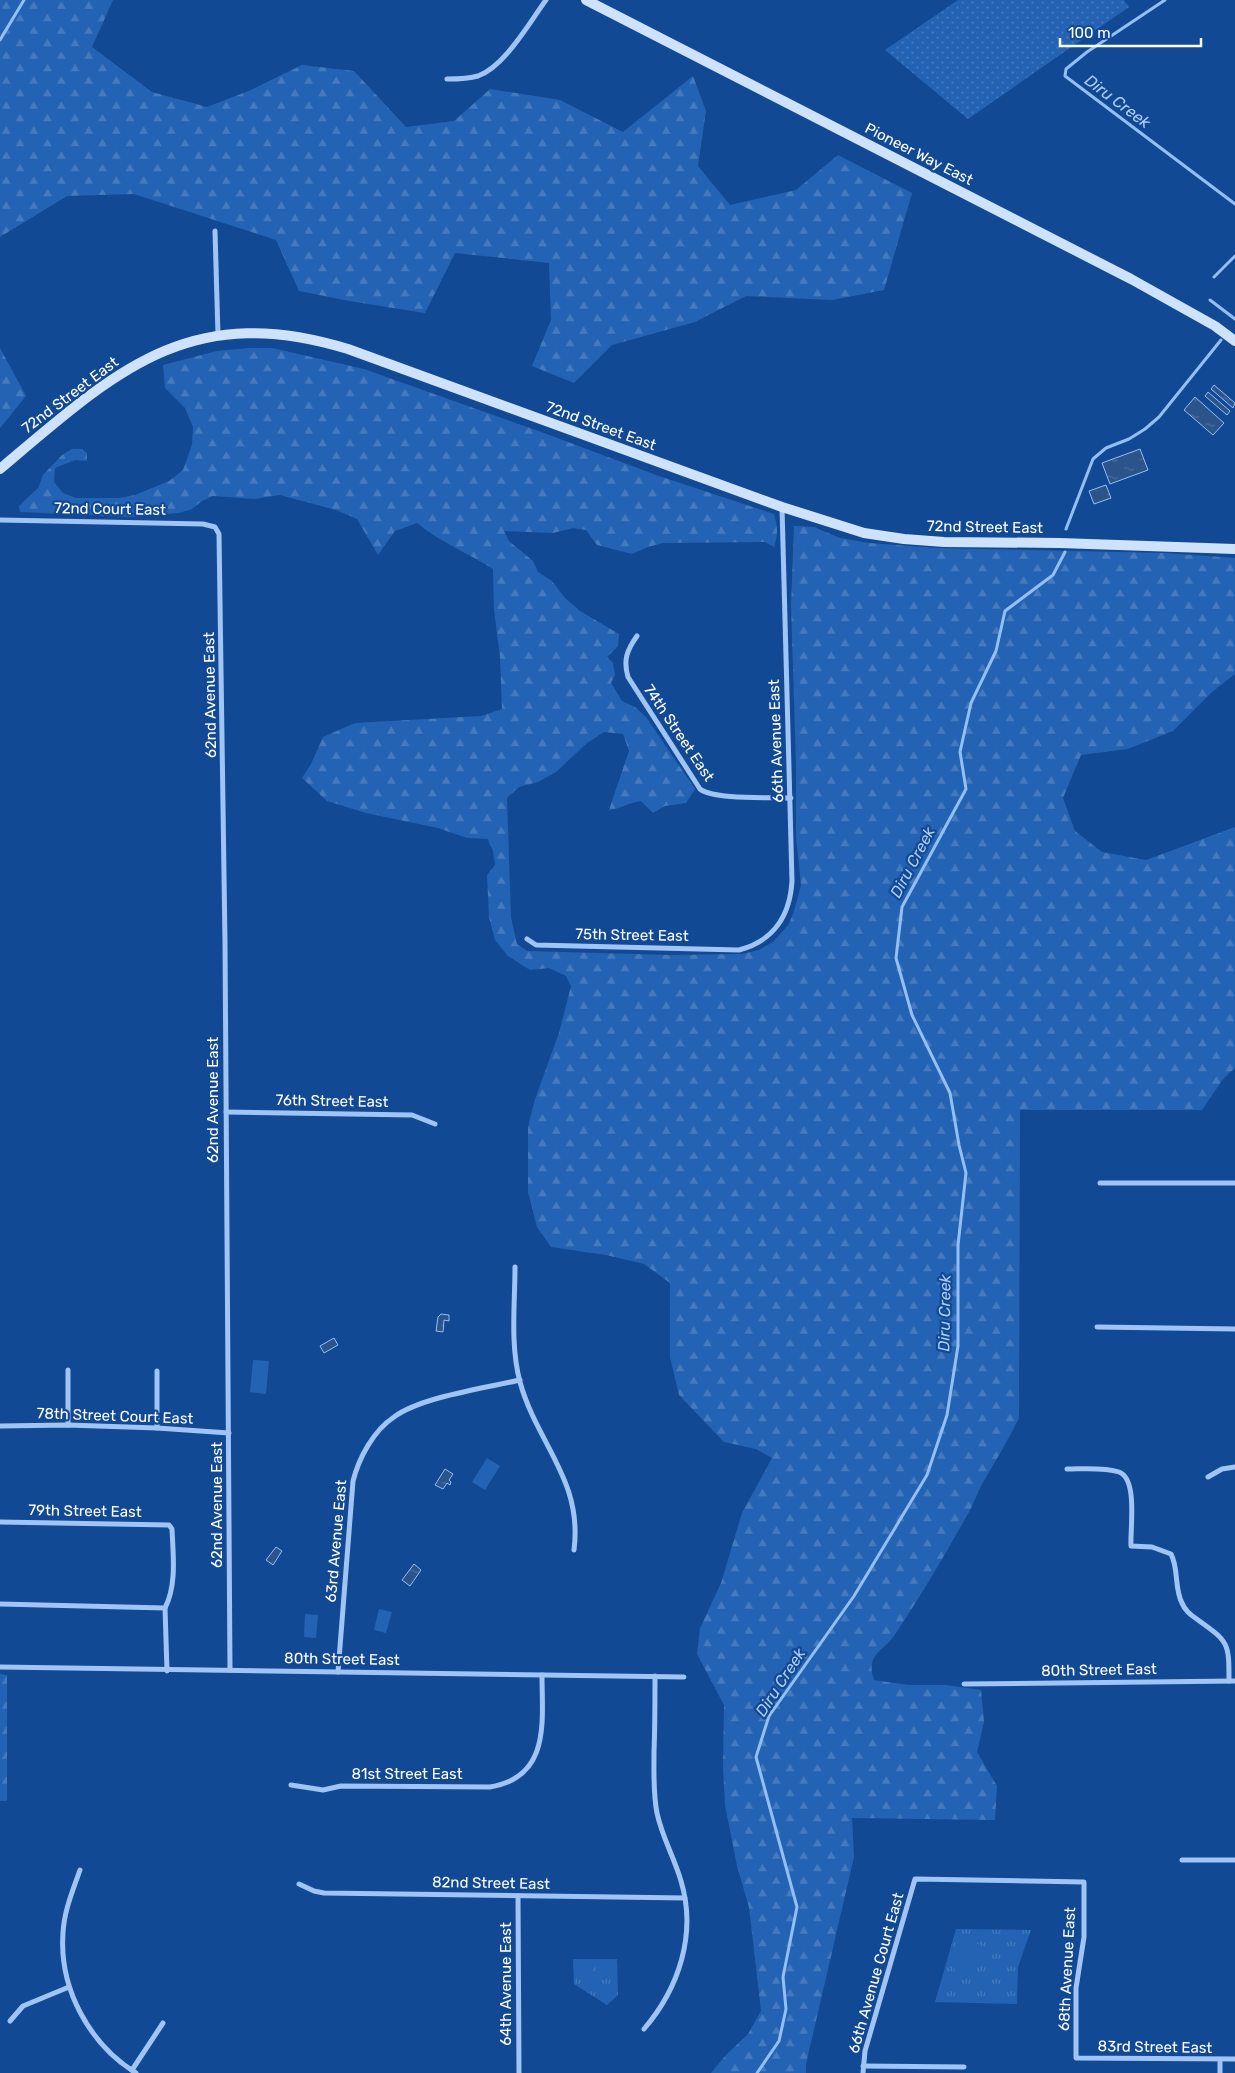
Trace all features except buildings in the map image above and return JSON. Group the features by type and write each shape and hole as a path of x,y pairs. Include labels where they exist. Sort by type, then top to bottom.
{"main road":[{"name":"Pioneer Way East","path":"586,0 1131,280 1215,326 1235,341"},
{"name":"72nd Street East","path":"0,469 114,377 162,352 183,344 218,335 246,332 275,334 334,345 782,507 864,533 904,539 1235,549"}],"street":[{"path":"447,79 471,78 493,68 513,45 546,0"},
{"path":"214,230 218,335"},
{"name":"66th Avenue East","path":"739,950 755,944 770,935 782,921 792,881 782,507"},
{"name":"72nd Court East","path":"0,520 203,524 218,530"},
{"name":"62nd Avenue East","path":"218,530 221,549 230,1670"},
{"name":"74th Street East","path":"637,636 626,652 625,667 628,677 700,789 712,795 791,798"},
{"name":"75th Street East","path":"527,939 536,945 739,950"},
{"name":"76th Street East","path":"226,1112 412,1115 435,1124"},
{"path":"1100,1183 1235,1183"},
{"path":"515,1267 514,1333 520,1380 530,1412 571,1493 577,1529 574,1550"},
{"path":"1097,1327 1235,1329"},
{"path":"68,1370 68,1425"},
{"path":"156,1428 157,1371"},
{"name":"63rd Avenue East","path":"338,1672 353,1482 362,1456 378,1431 402,1412 418,1405 520,1380"},
{"name":"78th Street Court East","path":"0,1426 68,1425 229,1433"},
{"path":"1208,1477 1222,1469 1235,1468"},
{"path":"1067,1469 1114,1471 1128,1479 1131,1493 1131,1546 1152,1547 1171,1554 1174,1562 1178,1593 1183,1606 1192,1616 1217,1634 1226,1644 1229,1681"},
{"name":"79th Street East","path":"0,1522 169,1525 172,1529 172,1585 170,1600 165,1608"},
{"path":"0,1604 165,1608 167,1671"},
{"name":"80th Street East","path":"0,1667 167,1671 230,1670 655,1676 684,1678"},
{"name":"81st Street East","path":"292,1785 323,1790 341,1786 490,1787 508,1782 520,1775 530,1765 539,1749 542,1735 542,1675"},
{"path":"644,2029 664,2003 679,1971 686,1935 685,1898 676,1864 661,1828 654,1791 655,1676"},
{"name":"80th Street East","path":"964,1684 1235,1681"},
{"path":"1182,1860 1235,1860"},
{"path":"80,1870 70,1898 62,1933 64,1970 83,2017 100,2043 122,2064 134,2072 163,2024"},
{"name":"66th Avenue Court East","path":"863,2073 865,2051 915,1879 1084,1882"},
{"name":"68th Avenue East","path":"1076,2058 1076,1988 1084,1937 1084,1882"},
{"name":"82nd Street East","path":"299,1884 314,1891 324,1893 685,1898"},
{"name":"64th Avenue East","path":"518,1896 519,2073"},
{"path":"10,2021 23,2006 70,1987"},
{"name":"83rd Street East","path":"1076,2058 1235,2059"},
{"path":"1220,2060 1220,2073"},
{"path":"863,2066 964,2067"}],"green space":[{"path":"0,0 113,0 92,47 152,92 207,107 251,90 302,65 354,71 406,127 454,121 490,89 560,100 623,132 693,76 706,111 698,166 730,205 796,190 838,155 912,193 884,290 832,300 746,296 695,322 612,345 574,383 532,366 551,320 549,263 455,253 425,313 299,291 276,240 134,194 67,196 0,237"},
{"path":"958,0 1124,0 1129,7 968,119 885,50"},
{"path":"0,348 26,396 0,428"},
{"path":"272,348 364,369 656,475 774,514 777,530 774,547 765,542 663,543 632,554 597,545 586,530 573,528 553,533 504,531 509,541 533,561 538,572 552,581 565,598 580,611 619,634 618,646 607,657 613,663 615,675 611,683 622,701 635,707 646,717 695,789 686,803 665,806 653,813 641,801 609,810 629,751 623,734 604,732 587,743 556,772 538,782 519,787 507,798 511,918 517,944 527,951 670,955 742,954 759,950 773,942 789,924 801,885 796,837 796,764 791,605 794,526 814,527 840,538 869,543 937,548 1164,553 1235,558 1235,674 1212,692 1173,731 1128,749 1081,755 1063,798 1075,831 1102,852 1146,860 1235,827 1235,1068 1223,1079 1202,1110 1020,1110 1019,1418 934,1573 896,1633 877,1654 872,1664 874,1680 908,1685 946,1685 981,1690 984,1722 977,1752 997,1786 995,1820 852,1818 854,1857 806,2064 806,2073 711,2073 726,2055 748,2034 761,2011 749,1907 737,1866 725,1805 723,1767 724,1705 697,1654 700,1628 721,1583 742,1513 772,1458 756,1449 724,1442 679,1395 670,1357 670,1283 644,1264 606,1255 551,1247 537,1227 528,1192 528,1127 535,1099 559,1033 571,986 566,976 549,968 530,970 508,956 495,940 489,917 487,875 495,865 493,851 488,839 467,838 438,828 366,813 327,801 302,778 311,764 323,737 355,723 481,716 502,709 500,657 494,610 493,569 435,536 417,523 395,531 378,555 357,519 336,510 280,495 254,499 213,496 202,501 192,509 179,513 130,517 20,512 19,506 38,488 43,475 62,455 72,449 82,449 87,453 87,461 75,460 55,468 54,482 63,493 76,498 120,498 135,495 169,481 183,470 192,445 193,427 185,408 165,388 163,365 217,351"},
{"path":"253,1360 269,1361 266,1394 250,1392"},
{"path":"487,1458 500,1466 485,1490 472,1482"},
{"path":"379,1609 392,1612 386,1633 374,1630"},
{"path":"305,1614 318,1615 316,1638 304,1637"},
{"path":"0,1674 7,1675 7,1801 0,1801"},
{"path":"956,1929 1031,1930 1018,1967 1017,2004 935,2002"},
{"path":"962,1940 981,1945 973,1975 954,1970"},
{"path":"573,1959 617,1959 618,1995 607,2005 574,1984"},
{"path":"592,1963 592,1973 580,1973 580,1964"}],"water":[{"path":"1214,385 1235,403 1233,408 1211,389"},
{"path":"1208,392 1230,411 1227,415 1205,396"},
{"path":"1195,397 1224,423 1213,435 1184,410"},
{"path":"1140,449 1148,470 1110,484 1102,463"},
{"path":"1106,485 1111,498 1094,504 1089,491"},
{"path":"441,1314 449,1315 449,1321 444,1320 443,1332 436,1331 438,1317"},
{"path":"334,1338 338,1345 324,1353 320,1346"},
{"path":"445,1469 453,1474 449,1480 451,1482 450,1485 447,1483 443,1489 435,1485"},
{"path":"276,1547 282,1551 273,1565 266,1560"},
{"path":"414,1564 421,1570 410,1586 402,1580"}],"waterway":[{"path":"0,40 24,0"},
{"name":"Diru Creek","path":"1165,0 1087,52 1066,69 1065,76 1235,204"},
{"name":"Diru Creek","path":"1214,277 1235,256"},
{"name":"Diru Creek","path":"1210,300 1235,319"},
{"name":"Diru Creek","path":"1066,529 1093,459 1106,448 1129,439 1145,429 1159,417 1221,340"},
{"name":"Diru Creek","path":"757,2073 779,2041 786,2009 783,1977 797,1907 756,1757 769,1716 854,1596 927,1475 947,1415 958,1346 958,1245 966,1173 950,1093 912,1015 896,958 902,907 966,789 960,752 971,703 996,651 1005,611 1053,575 1065,552"}]}
